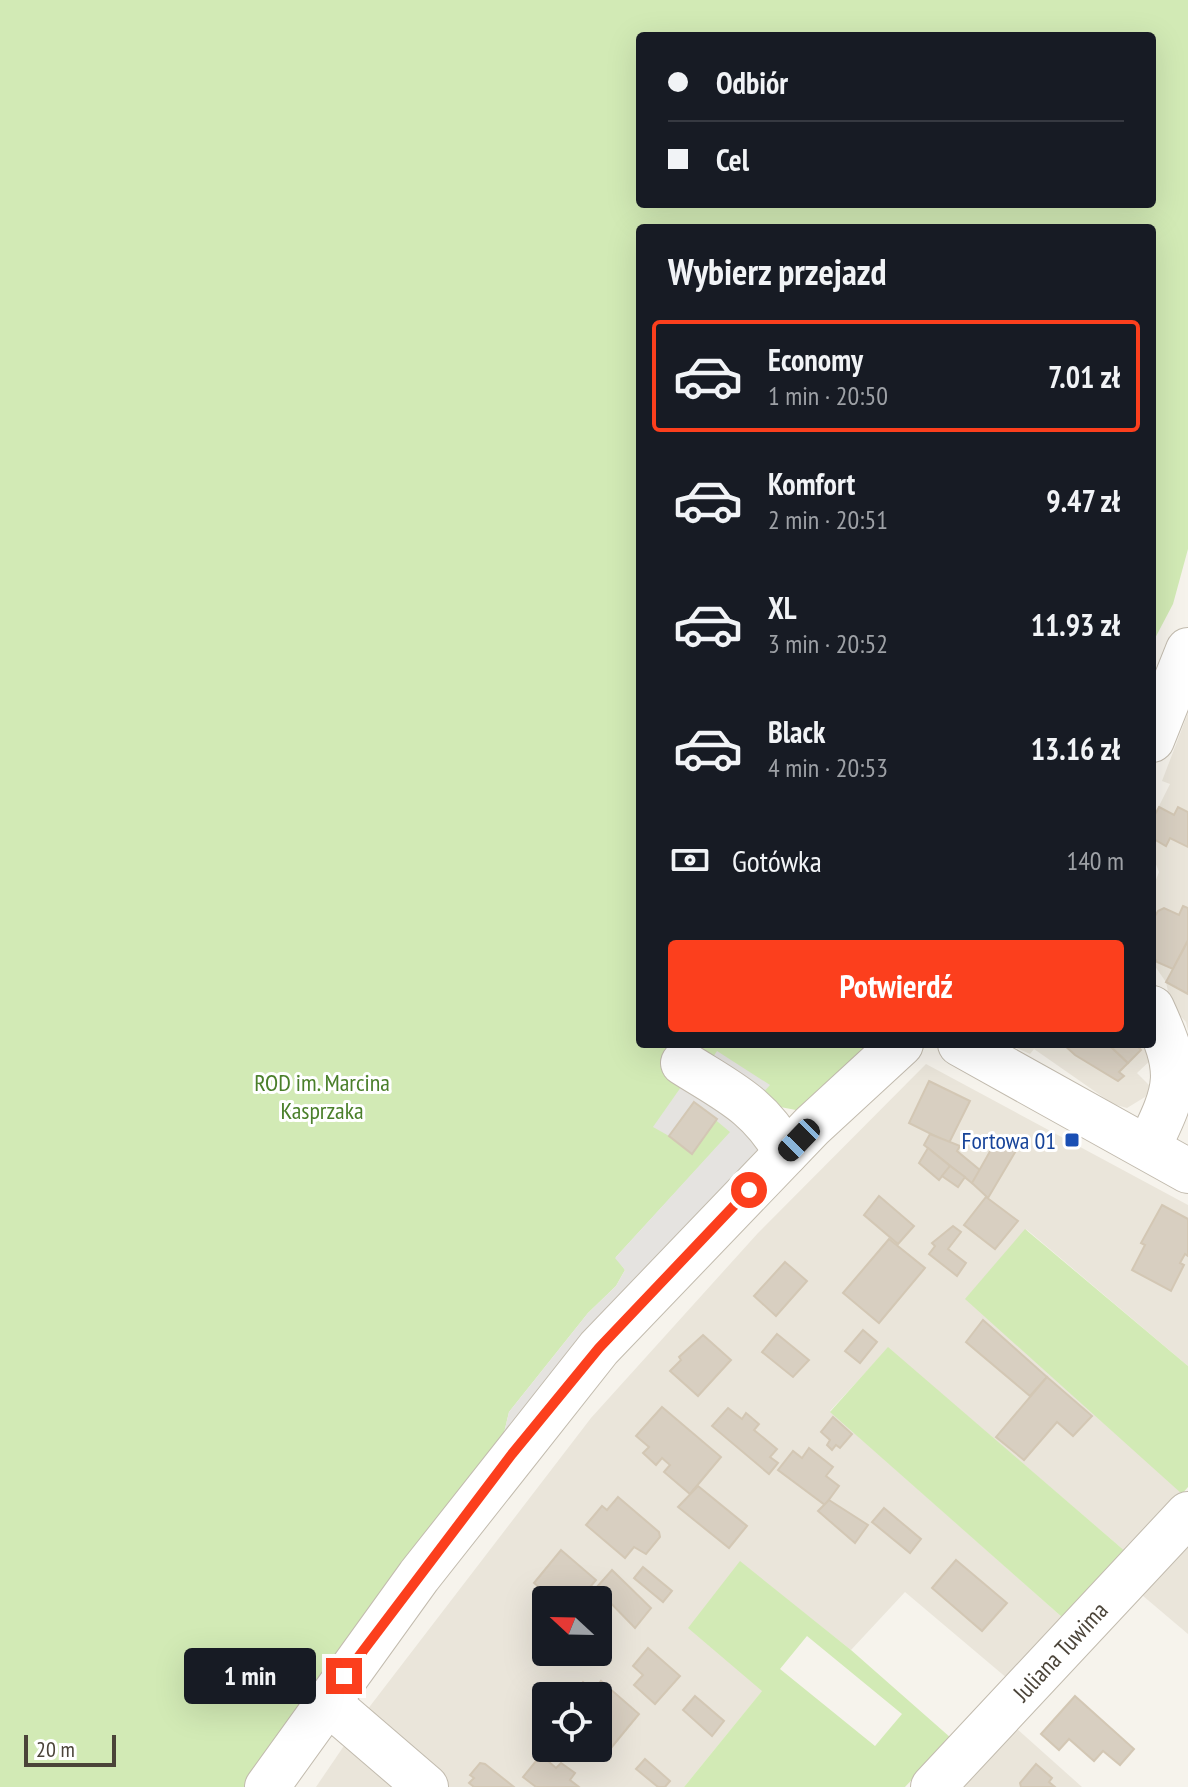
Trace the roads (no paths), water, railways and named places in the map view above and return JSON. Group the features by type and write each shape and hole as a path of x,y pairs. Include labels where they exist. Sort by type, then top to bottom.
{"street":[{"path":"1156,718 1188,650"},
{"path":"1148,1148 1173,1092 1175,1066 1156,1018"},
{"path":"267,1787 326,1701 512,1454 599,1348 857,1081 896,1048"},
{"path":"967,1048 1188,1171"},
{"path":"683,1063 752,1107 771,1126 786,1153"},
{"name":"Juliana Tuwima","path":"933,1787 1188,1514"},
{"path":"326,1701 426,1787"}],"place":[{"name":"Fortowa 01","path":"1072,1140"}],"park label":[{"name":"ROD im. Marcina Kasprzaka","path":"322,1096"}]}
